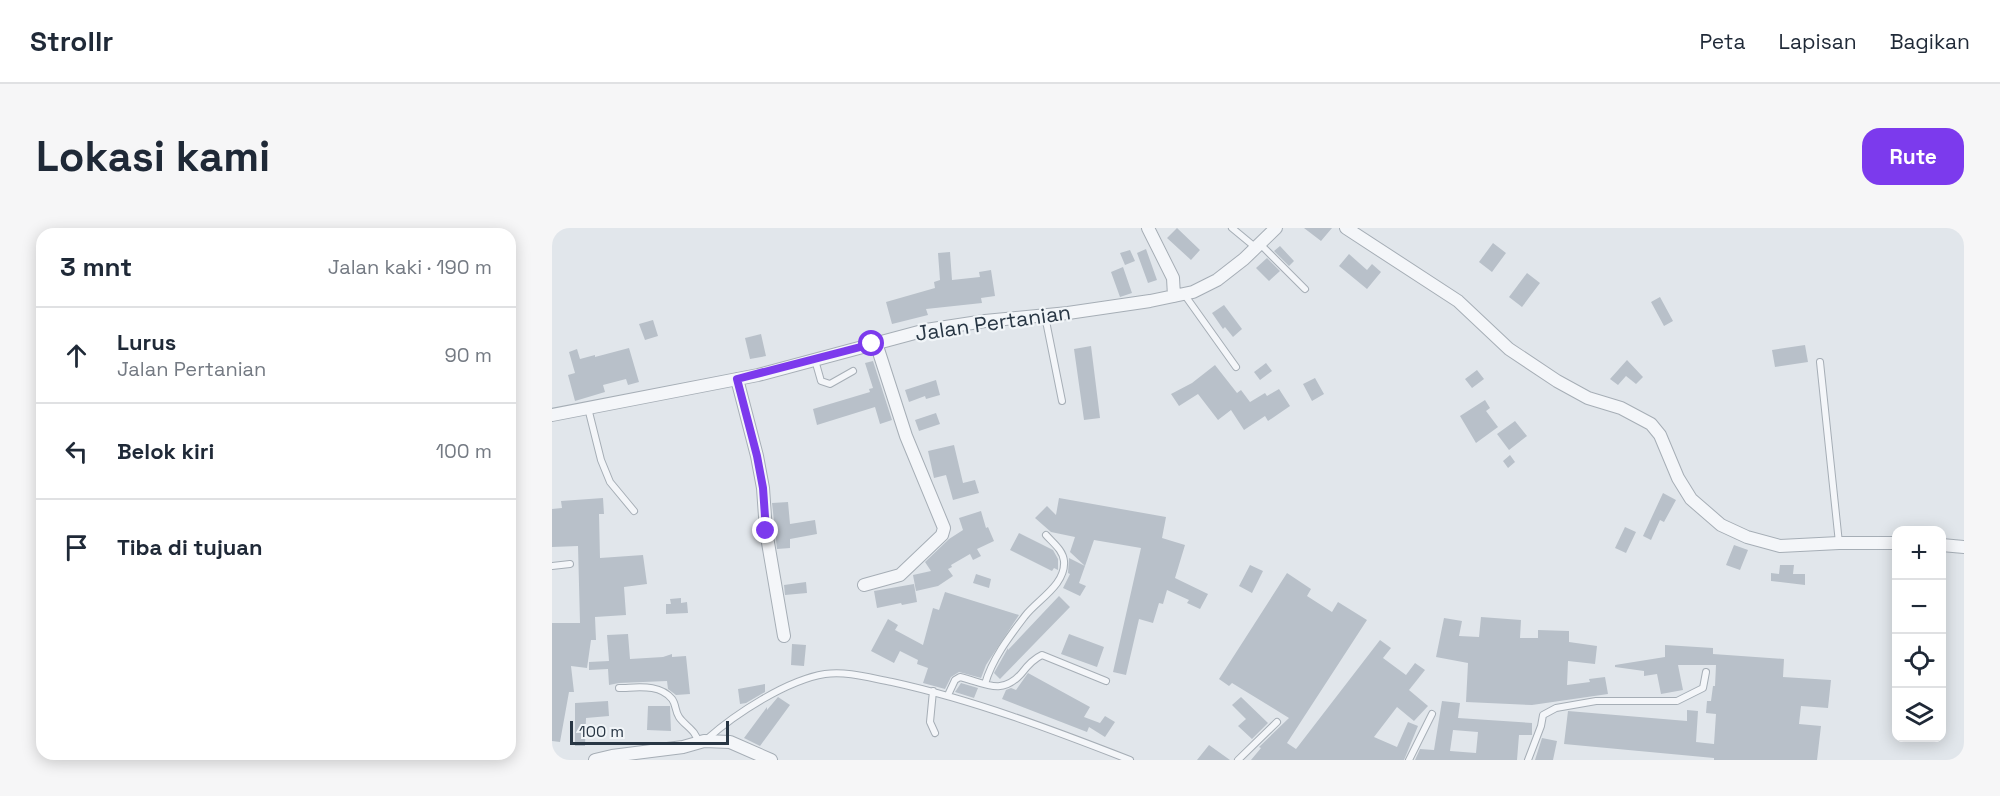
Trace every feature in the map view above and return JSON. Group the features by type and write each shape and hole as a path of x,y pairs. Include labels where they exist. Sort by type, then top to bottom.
{"street":[{"path":"1148,228 1179,295"},
{"name":"Jalan Pertanian","path":"552,415 737,379 926,330 985,321 1045,316 1150,301 1193,292 1217,280 1276,228"},
{"path":"1346,228 1458,301 1509,349 1557,381 1588,398 1621,408 1651,424 1660,435 1678,478 1691,499 1721,525 1747,537 1780,546 1892,543"},
{"path":"864,585 900,574 942,535 944,528 906,436 876,343"},
{"path":"737,379 763,488 766,531 784,636"},
{"path":"1946,546 1964,548"},
{"path":"595,760 683,747 701,742 730,742 771,760"}],"lane":[{"path":"1232,228 1258,246 1305,289"},
{"path":"1179,295 1236,368"},
{"path":"1045,316 1062,401"},
{"path":"815,359 821,381 826,384 853,371"},
{"path":"1820,363 1839,543"},
{"path":"588,408 601,460 610,482 634,511"},
{"path":"985,684 989,669 1026,614 1059,581 1064,564 1063,559 1061,552 1046,535"},
{"path":"552,566 570,564"},
{"path":"948,695 955,680 960,677 985,684 1007,686 1035,657 1042,655 1106,681"},
{"path":"1528,760 1543,715 1556,708 1596,701 1677,701 1703,688 1706,672"},
{"path":"618,688 655,688 663,693 673,701 679,717 701,742 733,717 778,691 823,674 843,673 948,695 1130,760"},
{"path":"933,691 930,722 935,733"},
{"path":"1409,760 1432,714"},
{"path":"1238,760 1277,722"}],"building":[{"path":"1177,228 1200,250 1191,260 1167,238"},
{"path":"1304,228 1332,228 1321,241"},
{"path":"1493,243 1506,253 1492,272 1479,262"},
{"path":"1280,246 1294,261 1289,266 1274,251"},
{"path":"1146,249 1157,280 1148,283 1137,253"},
{"path":"1130,250 1135,261 1125,265 1120,253"},
{"path":"950,252 952,280 980,277 979,272 991,270 995,296 981,298 982,303 926,309 928,315 892,324 886,302 935,288 934,282 940,280 938,253"},
{"path":"1349,254 1367,270 1372,264 1381,272 1367,289 1339,266"},
{"path":"1267,258 1280,271 1269,281 1256,268"},
{"path":"1123,267 1132,293 1120,297 1111,272"},
{"path":"1527,273 1540,283 1522,307 1509,297"},
{"path":"1660,297 1673,321 1664,326 1651,302"},
{"path":"1224,305 1242,329 1233,337 1225,327 1223,329 1212,313"},
{"path":"653,320 658,336 645,340 639,324"},
{"path":"761,334 766,356 750,359 745,338"},
{"path":"1805,345 1808,362 1775,367 1772,350"},
{"path":"1091,346 1100,418 1084,420 1074,349"},
{"path":"629,348 639,382 628,385 626,379 603,385 605,392 575,401 568,375 575,373 569,352 577,349 580,359"},
{"path":"1627,360 1643,377 1636,384 1626,376 1618,385 1610,379"},
{"path":"873,361 892,420 880,424 875,407 817,425 813,409 870,392 869,389 873,388 865,363"},
{"path":"1266,363 1272,371 1260,380 1254,372"},
{"path":"1215,365 1237,393 1241,390 1250,402 1265,393 1267,396 1279,389 1290,406 1268,421 1265,416 1244,430 1231,410 1218,420 1198,394 1179,406 1171,394 1192,383"},
{"path":"1477,370 1484,379 1472,388 1465,379"},
{"path":"1315,378 1324,394 1312,401 1303,384"},
{"path":"936,380 940,395 926,399 925,396 909,402 905,390"},
{"path":"1485,400 1490,408 1486,411 1498,427 1476,443 1460,416"},
{"path":"936,413 940,424 919,431 915,420"},
{"path":"1515,421 1527,436 1509,450 1497,434"},
{"path":"954,445 963,483 975,480 979,493 953,500 946,475 934,478 928,451"},
{"path":"1510,455 1515,462 1508,468 1503,461"},
{"path":"1663,493 1676,500 1664,522 1660,520 1651,540 1643,536"},
{"path":"603,498 604,514 599,514 600,558 643,555 647,584 624,587 626,615 595,617 596,640 591,640 587,668 571,666 574,692 569,692 560,742 552,741 552,623 580,623 578,546 552,547 552,509 562,508 561,501"},
{"path":"1059,498 1166,517 1162,538 1185,545 1175,578 1208,594 1200,609 1187,603 1189,600 1167,590 1163,604 1159,603 1153,623 1139,619 1126,675 1113,672 1141,548 1094,540 1085,566 1070,552 1075,537 1051,532 1035,518 1047,506 1056,515"},
{"path":"788,502 790,524 815,520 817,534 790,539 790,548 777,549 772,503"},
{"path":"981,511 986,528 988,527 994,541 977,549 981,556 973,560 970,554 951,565 952,567 948,569 953,576 938,586 916,591 913,575 931,571 925,562 949,539 963,530 959,518"},
{"path":"1625,527 1636,532 1626,553 1615,548"},
{"path":"1019,533 1053,550 1058,559 1058,570 1054,568 1052,571 1010,550"},
{"path":"1734,545 1748,550 1740,570 1726,565"},
{"path":"1069,558 1085,566 1079,583 1086,586 1080,596 1063,588 1070,574 1068,573"},
{"path":"1250,565 1263,571 1252,593 1239,586"},
{"path":"1780,565 1794,565 1793,574 1805,574 1805,585 1771,581 1771,573 1779,574"},
{"path":"1287,573 1311,589 1307,596 1332,612 1338,602 1367,620 1287,743 1296,749 1380,640 1391,648 1383,658 1406,675 1415,663 1425,670 1409,690 1428,706 1414,721 1397,707 1374,737 1397,747 1408,722 1418,726 1404,760 1251,760 1261,748 1259,747 1289,718 1232,683 1229,686 1219,679"},
{"path":"976,574 991,579 989,588 973,583"},
{"path":"806,582 807,593 785,595 784,585"},
{"path":"914,584 917,602 877,608 874,591"},
{"path":"945,592 1019,615 986,665 981,678 959,672 951,677 945,689 923,683 928,668 917,664 918,660 900,651 894,663 871,651 888,619 898,625 895,630 923,645 933,608 939,610"},
{"path":"1059,596 1070,607 1000,679 994,673 1008,648 1008,650"},
{"path":"681,598 681,603 687,602 688,613 666,614 666,604 671,604 670,599"},
{"path":"1481,617 1521,620 1520,638 1538,638 1538,630 1569,631 1569,642 1597,646 1595,664 1568,661 1567,685 1590,682 1589,679 1605,677 1608,694 1532,705 1466,702 1468,663 1436,657 1444,618 1462,621 1459,636 1479,637"},
{"path":"628,634 630,659 663,657 672,654 672,657 686,656 690,694 676,695 668,689 667,681 609,685 608,669 589,670 589,662 609,661 607,635"},
{"path":"1069,634 1104,647 1097,667 1061,654"},
{"path":"792,644 806,645 804,666 791,665"},
{"path":"1665,645 1713,648 1713,654 1784,659 1783,677 1831,680 1828,708 1801,706 1799,724 1821,726 1817,760 1714,760 1714,758 1564,744 1568,711 1687,721 1687,710 1698,711 1696,742 1714,744 1716,714 1706,713 1707,701 1711,701 1713,686 1715,686 1716,665 1678,665 1683,690 1661,694 1657,674 1644,676 1644,671 1615,667 1615,665 1665,657"},
{"path":"1028,673 1090,707 1084,717 1100,723 1105,716 1115,722 1105,737 1089,727 1087,732 1002,699 1006,690 1011,688 1016,690"},
{"path":"961,683 978,688 974,698 955,692"},
{"path":"765,684 765,692 740,704 738,689"},
{"path":"778,697 790,705 760,746 744,738 767,707 767,710"},
{"path":"1241,697 1268,723 1252,739 1238,726 1246,719 1232,705"},
{"path":"608,701 609,716 586,718 585,746 575,746 575,703"},
{"path":"1442,701 1460,703 1458,718 1532,723 1532,735 1519,735 1517,760 1415,760 1420,749 1434,750","holes":["1453,730 1478,732 1476,753 1450,751"]},
{"path":"648,706 670,706 671,731 647,730"},
{"path":"1542,738 1557,741 1553,760 1535,760"},
{"path":"1209,745 1230,760 1197,760"}],"route":[{"path":"766,531 763,488 757,456 737,379 872,344"}]}
